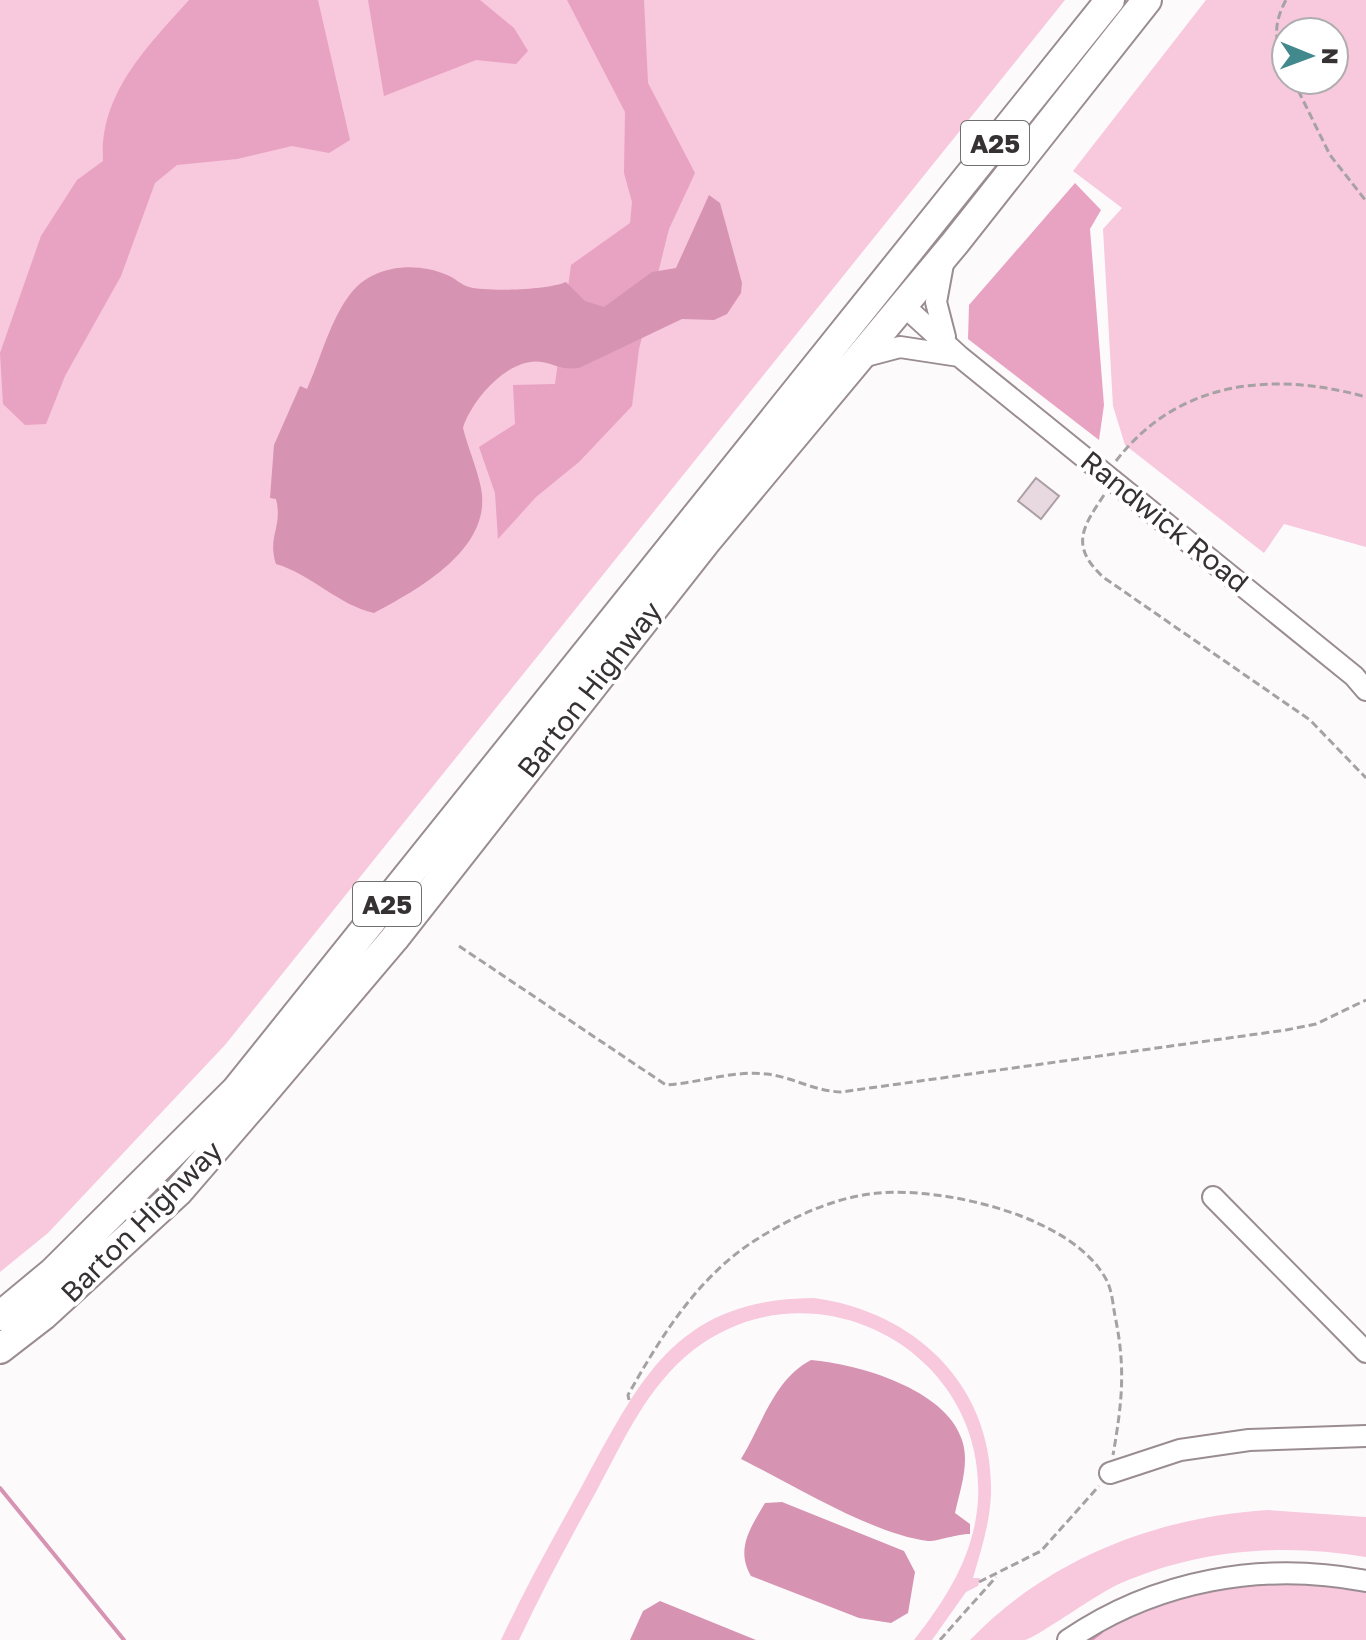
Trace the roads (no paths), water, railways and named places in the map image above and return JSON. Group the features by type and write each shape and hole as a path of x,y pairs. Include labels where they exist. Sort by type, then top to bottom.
{"highway":[{"name":"Barton Highway","path":"0,1316 53,1272 236,1090 888,301 1110,0"},
{"name":"Barton Highway","path":"0,1349 44,1315 178,1192 255,1103 394,939 695,555 854,361 888,301 955,243 1147,0"}],"street":[{"path":"955,243 940,271 936,302 943,333 959,356"},
{"name":"Randwick Road","path":"888,301 925,338 959,356 1107,473 1354,676 1366,690"},
{"path":"854,361 876,351 900,347 959,356"},
{"path":"1213,1197 1366,1352"},
{"path":"1110,1473 1180,1450 1249,1440 1366,1436"},
{"path":"1068,1640 1120,1610 1159,1594 1229,1576 1292,1572 1366,1581"}],"waterway":[{"path":"0,1488 124,1640"},
{"path":"1090,1640 1101,1632"}]}
